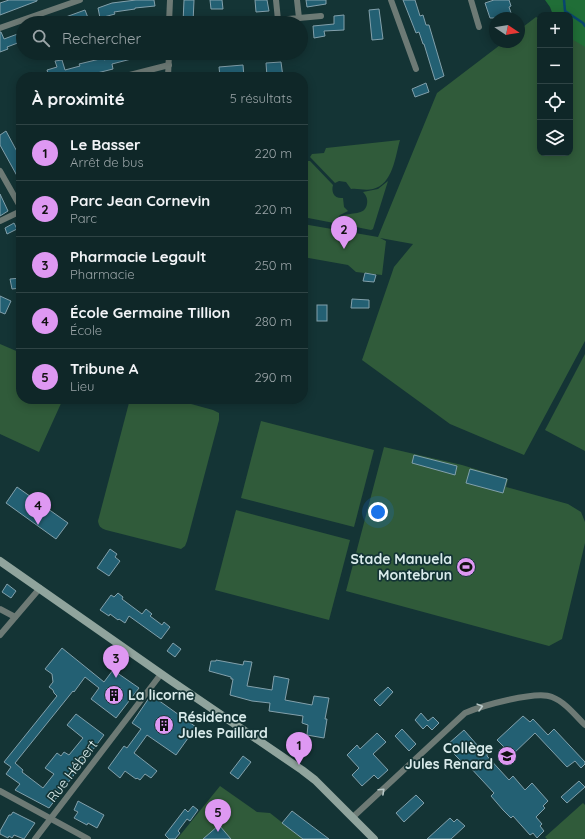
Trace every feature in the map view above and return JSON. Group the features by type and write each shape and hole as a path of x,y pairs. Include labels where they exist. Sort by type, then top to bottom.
{"street":[{"path":"34,16 80,0"},
{"path":"169,16 170,0"},
{"path":"276,0 278,16"},
{"path":"298,0 299,16"},
{"path":"391,0 416,69"},
{"path":"470,0 479,27"},
{"path":"308,17 321,16"},
{"path":"0,28 16,22"},
{"path":"168,72 169,60"},
{"path":"142,72 169,65"},
{"path":"0,171 16,199"},
{"path":"0,220 16,213"},
{"path":"0,561 302,770 315,780 374,839"},
{"path":"0,635 40,588"},
{"path":"0,609 15,616"},
{"name":"Rue Hébert","path":"35,839 162,674"},
{"path":"353,817 465,714 475,708 528,696 552,696 570,710 585,725"},
{"name":"Rue Hébert","path":"0,791 88,839"}],"green space":[{"path":"545,0 585,0 585,47 573,40 573,12 552,12"},
{"path":"536,17 537,156 573,156 573,39 585,46 585,341 524,455 450,424 362,360 394,267 413,244 380,238 386,241 382,275 356,272 348,265 308,258 308,225 378,237 437,93 496,48 525,48 525,25"},
{"path":"400,140 395,162 389,176 385,182 373,189 351,189 346,182 339,181 335,183 310,157 312,154 324,153 326,148"},
{"path":"308,161 310,161 333,185 332,190 335,196 343,198 344,207 348,211 340,215 334,223 308,218"},
{"path":"388,181 373,229 371,230 336,223 342,216 364,210 366,208 367,200 363,192 378,189"},
{"path":"0,344 16,351 16,404 61,404 39,452 0,434"},
{"path":"585,354 585,451 545,430"},
{"path":"129,404 191,404 219,413 219,420 185,546 181,549 106,530 101,528 98,521"},
{"path":"261,421 374,450 354,527 241,498"},
{"name":"Stade Manuela Montebrun","path":"384,447 462,465 508,479 506,487 568,504 581,512 585,522 585,543 562,639 549,646 346,591"},
{"path":"236,510 350,540 329,620 215,590"},
{"path":"220,786 257,812 270,813 303,839 177,839"},
{"path":"583,803 585,805 585,839 547,839 545,837"}],"building":[{"path":"9,0 37,1 0,15 0,3"},
{"path":"136,0 154,0 155,6 135,8 114,12 115,14 108,16 100,16 98,8 112,3"},
{"path":"184,0 194,0 193,16 183,16"},
{"path":"210,0 222,0 223,9 211,9"},
{"path":"255,0 267,0 269,11 256,12"},
{"path":"306,0 326,0 326,4 307,7"},
{"path":"403,0 415,0 420,16 423,15 426,25 429,25 444,76 435,80 424,44 419,32 416,33"},
{"path":"494,0 509,0 511,12 489,12 489,15 485,3"},
{"path":"379,9 383,39 372,40 369,10"},
{"path":"85,10 87,16 68,16"},
{"path":"344,15 344,30 324,31 325,36 314,38 313,26 334,24 334,16"},
{"path":"0,32 4,39 16,35 16,44 0,52"},
{"path":"62,60 65,70 80,66 79,64 96,60 127,60 112,64 113,69 101,72 48,72 47,70 57,67 55,61"},
{"path":"281,62 282,72 267,72 266,63"},
{"path":"243,65 244,72 220,72 219,67"},
{"path":"426,83 429,92 415,97 412,89"},
{"path":"6,131 16,150 16,174 0,145 0,135"},
{"path":"0,194 8,211 0,216"},
{"path":"14,223 16,230 7,234 5,228"},
{"path":"365,273 376,275 374,282 363,281"},
{"path":"16,278 16,289 12,289 10,279"},
{"path":"0,296 11,301 5,314 0,312"},
{"path":"352,299 369,300 369,308 351,308"},
{"path":"317,305 327,305 327,321 317,321"},
{"path":"414,455 457,466 455,475 412,463"},
{"path":"470,469 507,479 503,493 466,483"},
{"path":"17,487 68,523 56,539 6,503"},
{"path":"110,549 117,554 115,557 120,561 109,576 97,568"},
{"path":"7,584 16,591 11,598 2,592"},
{"path":"118,593 123,597 122,599 142,614 146,609 152,614 150,616 162,625 164,622 170,627 161,639 129,616 125,623 100,610 111,595 114,597"},
{"path":"173,643 181,649 175,657 167,651"},
{"path":"62,648 104,682 113,670 139,688 116,718 91,699 99,688 85,677 15,763 23,770 22,772 43,788 54,774 45,768 57,753 61,756 64,752 69,755 83,738 67,725 76,714 104,735 49,808 15,790 20,784 6,774 11,767 4,762 57,696 49,687 53,682 52,674 45,669"},
{"path":"216,660 243,665 244,661 252,662 247,686 272,690 274,676 289,679 285,700 312,705 314,696 329,698 325,719 327,719 324,738 307,735 308,725 302,723 303,716 269,711 270,703 252,701 230,695 233,679 231,679 231,677 209,671 211,661"},
{"path":"388,687 393,692 380,706 374,700"},
{"name":"Résidence Jules Paillard","path":"151,695 196,727 176,755 147,735 134,753 157,771 151,778 145,774 140,780 137,778 136,779 125,771 120,778 108,768 124,746 127,748 141,729 132,723"},
{"path":"421,713 428,721 433,717 439,723 432,730 427,725 423,729 415,720"},
{"path":"523,716 530,722 533,719 548,735 554,729 585,762 585,764 581,768 575,761 567,767 535,733 512,755 497,740"},
{"path":"402,729 416,744 409,751 395,736"},
{"path":"464,730 478,746 484,746 488,750 487,756 509,780 513,776 525,790 532,783 548,801 543,806 545,808 536,817 542,824 540,826 544,831 537,838 533,833 530,835 513,816 511,818 503,810 491,796 494,793 468,765 466,766 451,751 453,749 448,744"},
{"path":"377,733 386,742 373,754 388,770 378,779 374,775 362,786 352,775 359,768 347,755 357,745 360,749"},
{"path":"243,756 251,762 238,779 230,773"},
{"path":"579,781 585,787 567,803 561,797"},
{"path":"416,795 424,803 404,822 396,813"},
{"path":"78,801 104,815 97,828 88,823 87,825 74,818 78,812 74,810"},
{"path":"193,806 198,810 190,821 187,819 178,831 180,833 175,839 169,839 165,835 185,809 188,812"},
{"path":"292,811 329,839 303,839 282,823"},
{"path":"13,812 35,823 24,839 14,835 12,838 9,836 8,838 0,834 0,831 9,815"},
{"path":"450,818 454,822 457,819 465,826 451,839 427,839"},
{"path":"219,825 231,839 203,839"}],"waterway":[{"path":"564,0 565,11 585,26"}],"place":[{"name":"Parc Jean Cornevin","path":"344,249"},
{"name":"École Germaine Tillion","path":"38,525"},
{"name":"Stade Manuela Montebrun","path":"466,567"},
{"name":"Pharmacie Legault","path":"116,678"},
{"name":"La licorne","path":"114,695"},
{"name":"Résidence Jules Paillard","path":"164,725"},
{"name":"Collège Jules Renard","path":"507,756"},
{"name":"Le Basser","path":"299,765"},
{"name":"Tribune A","path":"218,832"}]}
